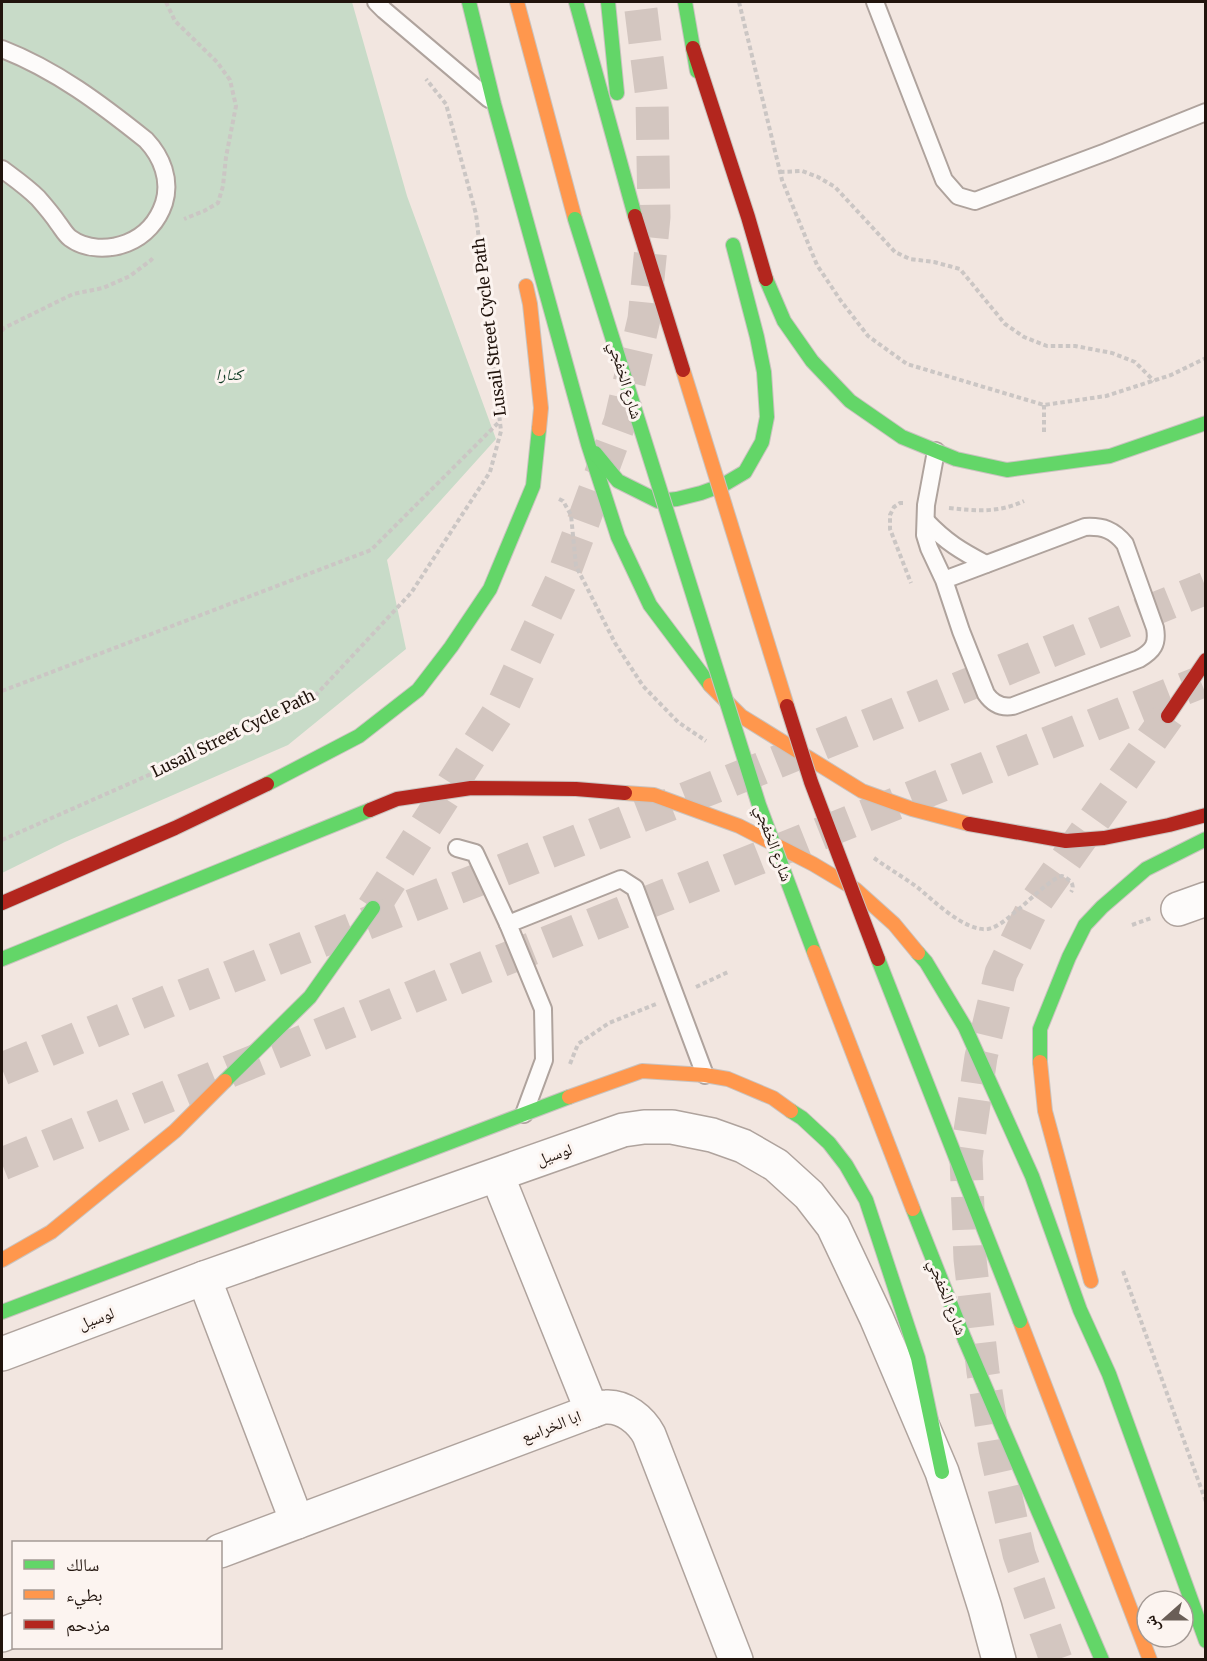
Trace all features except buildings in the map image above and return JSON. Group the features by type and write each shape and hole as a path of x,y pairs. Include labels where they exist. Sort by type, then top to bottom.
{"highway":[{"path":"469,2 494,104 588,444 618,537 650,605 707,682 741,716 862,791 961,823 1066,841 1104,838 1206,815"},
{"name":"شارع الخفجي","path":"517,2 575,219 759,805 831,999 965,1340 1102,1659"},
{"path":"576,2 635,216 811,782 1150,1659"},
{"path":"608,2 630,199"},
{"path":"685,2 709,142"},
{"path":"693,48 765,277 784,321 812,362 850,401 902,437 956,459 1007,470 1110,456 1206,423"},
{"path":"494,104 506,194"},
{"path":"588,444 618,481 658,501 701,493 723,485 745,472 762,442 767,417 764,372 757,337 729,229"},
{"path":"2,903 175,828 288,774 359,736 418,690 451,647 490,589 533,486 541,408 530,304 522,271"},
{"path":"1168,716 1206,660"},
{"path":"2,959 397,799 471,788 576,789 654,795 739,826 813,864 855,889 894,924 926,962 965,1027 1032,1176 1080,1310 1109,1374 1206,1641"},
{"path":"1094,1293 1045,1111 1040,1071 1040,1029 1069,957 1085,925 1146,869 1206,839"},
{"path":"2,1260 51,1232 175,1131 310,997 373,908"},
{"path":"2,1312 642,1071 705,1075 728,1079 773,1098 802,1118 829,1143 846,1165 866,1200 918,1358 942,1472"},
{"path":"1101,1327 1109,1374"}],"street":[{"name":"لوسيل","path":"2,1354 204,1278 623,1130 644,1127 672,1128 712,1135 743,1146 776,1165 809,1195 833,1226 876,1317 942,1472"},
{"path":"497,1175 592,1411"},
{"path":"204,1278 297,1522"},
{"name":"ابا الخراسع","path":"222,1550 592,1411 606,1407 617,1409 638,1419 645,1428 736,1659"},
{"path":"942,1472 999,1659"}],"lane":[{"path":"376,2 494,104"},
{"path":"875,2 944,180 958,196 975,201 1206,112"},
{"path":"2,49 47,70 85,93 146,140 162,163 166,187 165,199 155,221 135,240 118,246 98,248 85,245 69,237 37,197 2,170"},
{"path":"936,451 926,513 925,535 986,694 991,701 1005,707 1014,706 1139,659 1149,654 1157,637 1125,544 1118,535 1098,526 1085,527 944,580"},
{"path":"926,513 941,537 959,550 986,564"},
{"path":"458,848 475,853 508,924 543,1010 544,1060 524,1114"},
{"path":"508,924 621,879 635,888 705,1075"}],"path":[{"path":"739,2 780,172 817,265 868,336 907,364 1044,405 1106,396 1171,375 1206,358"},
{"name":"Lusail Street Cycle Path","path":"2,840 212,747 314,697 411,593 490,472 501,431 476,214 446,104 407,55 411,33"},
{"path":"780,172 802,171 835,187 895,252 910,259 960,269 1005,324 1023,337 1047,346 1075,346 1112,353 1135,362 1154,381"},
{"path":"911,583 890,529 890,515 894,507 900,503 926,513 993,511 1012,507 1031,498 1043,486 1044,405"},
{"path":"2,691 371,550 500,421"},
{"path":"1121,1266 1206,1502"}],"green space":[{"name":"كتارا","path":"2,2 352,2 407,196 496,439 387,560 406,649 288,745 65,842 2,873"}],"tunnel":[{"path":"373,908 503,705 562,579 620,422 644,319 654,217 652,98 640,2"},
{"path":"2,1069 171,1000 725,783 1206,588"},
{"path":"2,1164 468,974 1201,682"},
{"path":"1056,1660 1019,1554 995,1449 983,1372 970,1259 966,1158 981,1057 1001,973 1035,903 1168,716"}],"traffic: fast":[{"path":"469,2 494,104 588,444 618,537 650,605 710,685"},
{"path":"576,2 635,216"},
{"path":"608,2 617,93"},
{"path":"685,2 697,71"},
{"path":"575,219 759,805 814,952"},
{"path":"595,453 618,481 658,501 701,493 723,485 745,472 762,442 767,417 764,372 733,245"},
{"path":"766,279 784,321 812,361 850,401 902,437 956,459 1007,470 1110,456 1206,423"},
{"path":"267,784 359,736 418,690 451,647 490,589 533,486 539,429"},
{"path":"2,959 370,810"},
{"path":"1040,1062 1040,1029 1069,957 1085,925 1146,869 1206,839"},
{"path":"225,1081 310,997 373,908"},
{"path":"918,953 926,962 965,1027 1032,1176 1080,1310 1109,1374 1206,1641"},
{"path":"878,959 1020,1321"},
{"path":"2,1312 569,1097"},
{"path":"791,1111 829,1143 846,1165 866,1200 918,1358 942,1472"},
{"path":"913,1209 965,1340"},
{"path":"965,1340 1102,1660"}],"traffic: slow":[{"path":"517,2 575,219"},
{"path":"526,286 541,408 539,429"},
{"path":"683,370 787,706"},
{"path":"710,685 741,716 862,791 912,809 969,824"},
{"path":"625,793 654,795 739,826 813,864 855,889 894,924 918,953"},
{"path":"814,952 913,1209"},
{"path":"1040,1062 1045,1111 1091,1281"},
{"path":"569,1097 642,1071 705,1075 728,1079 773,1098 791,1111"},
{"path":"2,1260 51,1232 175,1131 225,1081"},
{"path":"1020,1321 1150,1660"}],"traffic: jam":[{"path":"693,48 766,279"},
{"path":"635,216 683,370"},
{"path":"1168,716 1206,660"},
{"path":"787,706 811,782 878,959"},
{"path":"2,903 175,828 267,784"},
{"path":"370,810 397,799 471,788 576,789 625,793"},
{"path":"969,824 1066,841 1104,838 1206,815"}]}
